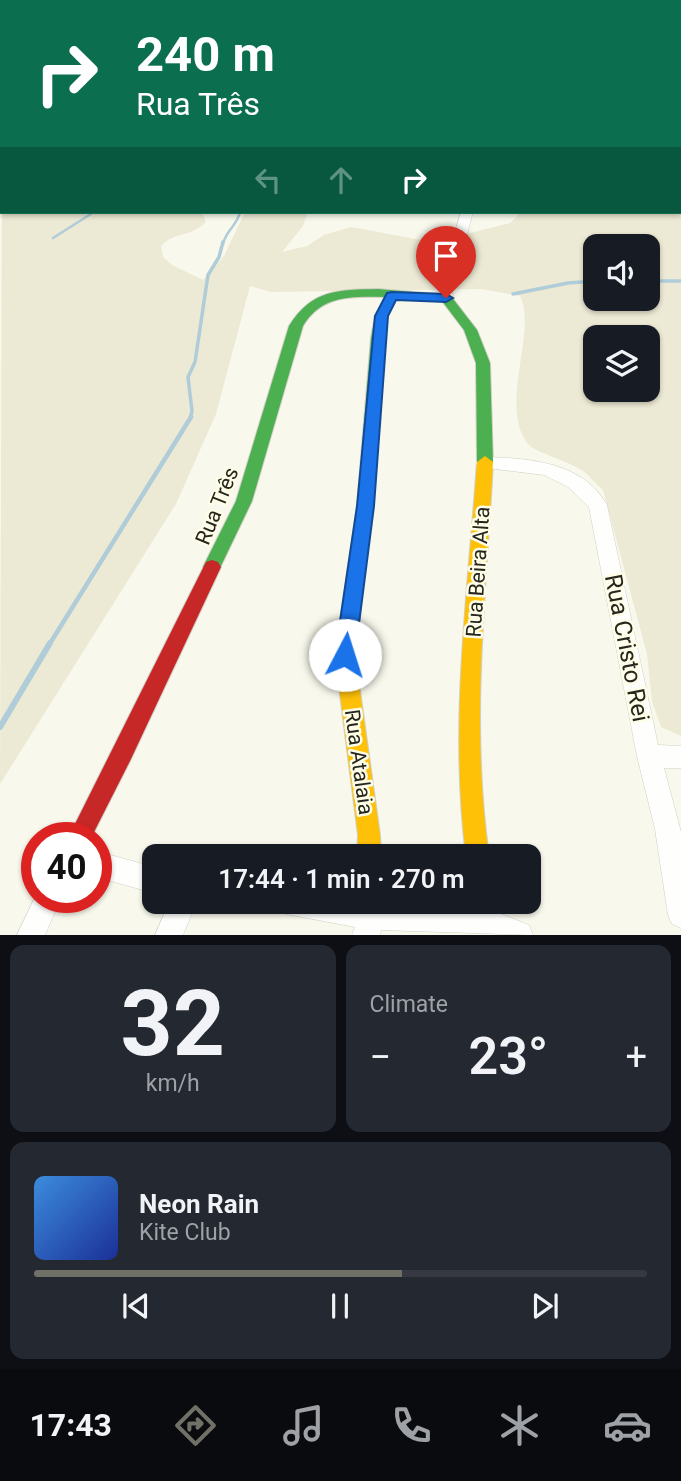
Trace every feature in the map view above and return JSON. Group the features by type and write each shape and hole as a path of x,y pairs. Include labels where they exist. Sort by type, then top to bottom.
{"street":[{"path":"446,298 445,289 466,214"},
{"name":"Rua Três","path":"87,822 123,754 244,501 296,326 303,315 316,303 352,296 446,298"},
{"name":"Rua Atalaia","path":"369,844 345,655 365,506 378,338 381,316 392,296"},
{"name":"Rua Beira Alta","path":"446,298 470,330 483,363 485,463 467,742 476,844"},
{"name":"Rua Cristo Rei","path":"485,463 527,464 554,472 585,488 598,505 649,756 668,829 681,915"},
{"path":"649,756 681,757"},
{"path":"112,868 142,877"},
{"path":"30,935 41,913"},
{"path":"169,935 178,914"},
{"path":"349,914 369,918 448,914"},
{"path":"491,914 519,935"}],"shaded area":[{"path":"2,214 203,214 206,222 200,227 172,238 161,246 163,257 172,265 203,280 224,256 244,214 307,214 303,226 282,252 307,246 324,235 351,227 421,240 446,239 510,223 519,214 681,214 681,736 661,727 652,701 647,654 603,490 578,468 533,448 520,430 517,391 524,311 520,296 481,289 270,292 250,286 216,414 176,504 0,784"}],"waterway":[{"path":"53,238 91,214"},
{"path":"223,244 239,214"},
{"path":"190,418 192,411 188,377 195,362 208,275 219,257 223,242"},
{"path":"660,281 681,281"},
{"path":"513,294 583,282"},
{"path":"49,645 190,418"},
{"path":"0,727 50,643"}],"traffic: fast":[{"path":"212,567 244,501 296,326 310,306 326,298 360,293 446,298 470,330 483,363 485,462"},
{"path":"354,588 365,506 378,338 381,316 392,296"}],"traffic: slow":[{"path":"476,844 468,758 468,708 485,462"},
{"path":"354,588 345,655 369,844"}],"traffic: jam":[{"path":"87,822 123,754 212,567"}],"route":[{"path":"345,655 346,630 365,506 381,316 392,296 446,298"}]}
